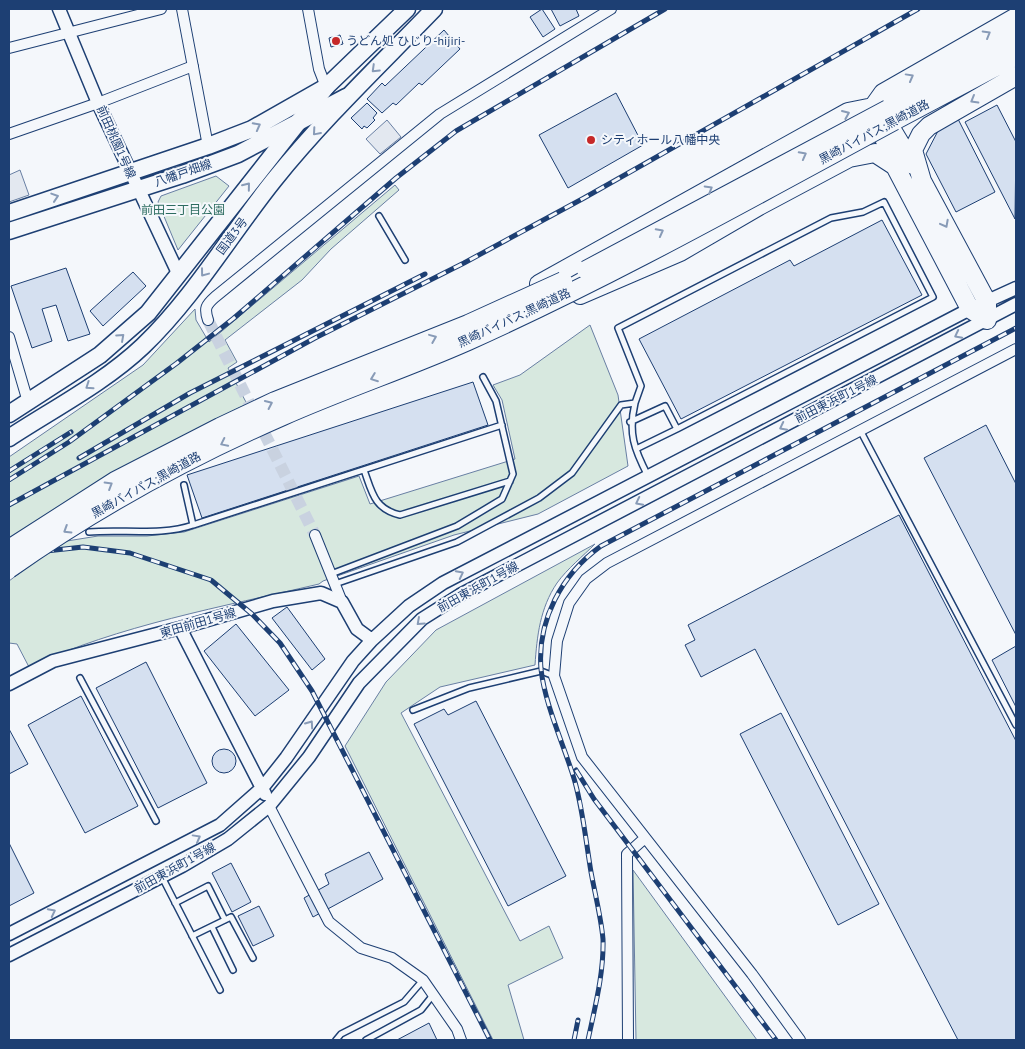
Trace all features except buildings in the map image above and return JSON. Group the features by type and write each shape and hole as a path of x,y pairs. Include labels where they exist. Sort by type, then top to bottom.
{"highway":[{"path":"468,332 741,171 848,112 873,106 883,93 1016,17"},
{"name":"黒崎バイパス;黒崎道路","path":"9,549 115,482 220,427 331,377 468,332 647,239 1016,37"},
{"name":"黒崎バイパス;黒崎道路","path":"9,569 122,498 227,441 654,250 1016,56"},
{"path":"922,181 912,150 921,134 939,120 1016,76"},
{"path":"873,106 876,122 895,166 970,309 987,320"},
{"path":"873,106 885,118 922,181 987,302 987,320"},
{"path":"468,332 540,310 610,284 680,252 759,206 849,158 862,154 875,154 895,166"}],"main road":[{"name":"国道3号","path":"9,414 106,350 148,313 326,87 407,9"},
{"name":"国道3号","path":"9,438 113,370 142,347 174,313 274,180 348,95 434,9"},
{"name":"八幡戸畑線","path":"9,213 208,146 252,129 326,87"},
{"name":"八幡戸畑線","path":"9,231 182,175 238,154 348,95"}],"street":[{"name":"前田桃園1号線","path":"59,9 98,103 178,273"},
{"path":"9,48 161,9"},
{"path":"182,9 208,146"},
{"path":"308,9 319,69 326,87"},
{"path":"208,320 205,312 206,305 210,301 440,114 611,9"},
{"path":"9,134 98,103 192,66"},
{"name":"前田東浜町1号線","path":"9,934 220,825 262,787 286,758 353,661 372,640 409,606 443,583 970,309 1016,288"},
{"name":"前田東浜町1号線","path":"9,955 161,877 228,839 269,806 310,757 359,683 422,619 460,594 1016,304"},
{"path":"9,337 28,402"},
{"path":"800,1040 752,974 582,756 554,676 557,641 569,603 586,579 606,563 1016,349"},
{"path":"315,535 342,602 357,629 372,640"},
{"name":"東田前田1号線","path":"9,684 53,661 180,628 273,601 321,593 342,602"},
{"path":"180,628 262,787 269,806 328,922 360,948 392,958 423,980 457,1029 461,1040"},
{"path":"628,1040 626,854 645,838"}],"lane":[{"path":"636,449 933,297 884,202 863,212 831,218 618,328 641,386 630,422 636,449 648,476"},
{"path":"379,216 405,260"},
{"path":"331,574 458,526 502,499 513,474 496,401 483,377"},
{"path":"335,584 458,542 538,498 572,474 622,405 634,404"},
{"path":"630,422 665,406 677,429"},
{"path":"89,532 115,529 180,530 502,425"},
{"path":"860,430 1016,725"},
{"path":"364,470 378,504 386,512 400,515 510,481"},
{"path":"184,485 193,525"},
{"path":"413,710 469,688 541,671 554,676"},
{"path":"80,678 156,821"},
{"path":"161,877 220,990"},
{"path":"175,903 208,886 225,920"},
{"path":"192,936 231,917 253,958"},
{"path":"212,927 233,970"},
{"path":"336,1040 341,1034 404,1002 423,980"},
{"path":"366,1040 421,1010 434,995"}],"green space":[{"name":"前田三丁目公園","path":"216,176 229,186 178,250 158,202 161,196"},
{"path":"395,185 399,190 331,249 302,280 225,340 237,362 228,368 247,404 156,450 50,512 67,541 98,536 147,536 184,532 359,476 370,504 515,459 502,400 493,385 520,375 590,325 618,395 628,466 538,514 454,535 319,584 208,609 135,628 63,652 29,667 17,644 9,643 9,581 33,563 9,560 9,457 143,365 195,309 196,320 209,342"},
{"path":"595,544 565,573 551,593 540,622 535,665 440,687 401,713 520,941 549,926 563,958 508,985 524,1040 493,1040 345,746 386,682 436,630"},
{"path":"633,870 757,1040 636,1040"}],"shaded area":[{"path":"387,120 401,137 380,154 366,139"},
{"path":"20,170 29,195 9,202 9,175"}],"tunnel":[{"path":"208,320 315,535"}],"railway":[{"path":"9,480 69,442 177,363 234,318 396,178 456,131 665,9"},
{"path":"9,505 315,338 464,263 584,198 918,9"},
{"path":"79,458 190,393 425,274"},
{"path":"588,1040 601,977 602,931 578,793 547,697 541,669 543,633 548,616 564,584 587,557 601,546 1016,328"},
{"path":"9,471 71,432"},
{"path":"9,555 83,547 130,553 211,580 252,614 280,643 312,691 490,1040"},
{"path":"576,770 594,799 776,1040"},
{"path":"574,1040 578,1020"}],"place":[{"name":"うどん処 ひじり-hijiri-","path":"336,41"},
{"name":"シティホール八幡中央","path":"591,140"}]}
